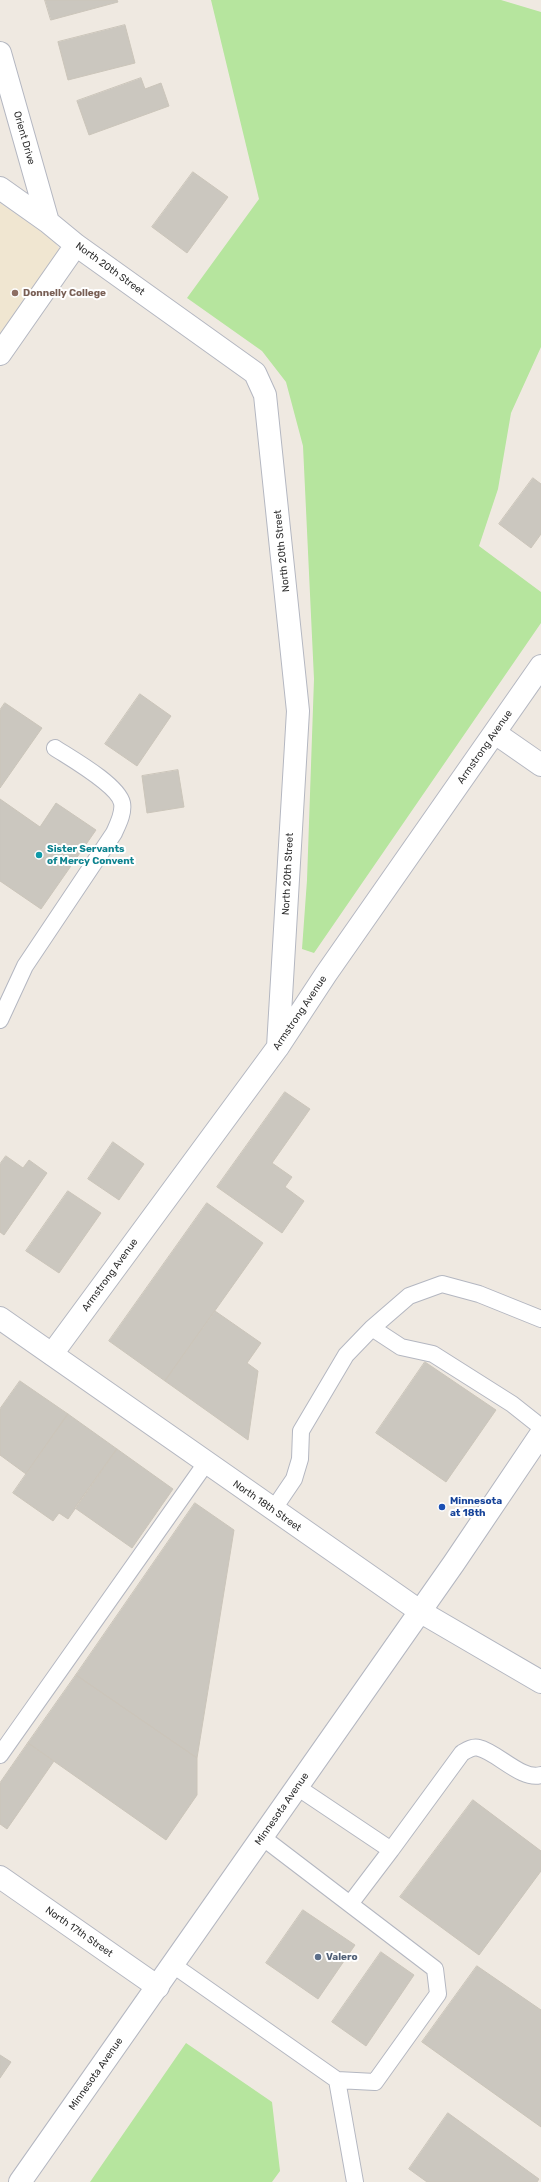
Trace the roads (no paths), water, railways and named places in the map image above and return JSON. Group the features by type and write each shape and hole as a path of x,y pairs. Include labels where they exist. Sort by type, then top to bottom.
{"street":[{"name":"Orient Drive","path":"0,53 48,222"},
{"name":"North 20th Street","path":"0,188 48,222 76,245 255,373 265,395 298,711 278,1047"},
{"path":"0,354 76,245"},
{"name":"Armstrong Avenue","path":"52,1354 278,1047 326,974 541,666"},
{"path":"495,732 541,765"},
{"name":"North 18th Street","path":"3,1325 52,1354 420,1612 541,1682"},
{"name":"Minnesota Avenue","path":"20,2182 420,1612 541,1434"},
{"name":"North 17th Street","path":"0,1877 158,1987"}],"lane":[{"path":"0,1020 25,966 114,833 121,819 122,804 116,791 55,748"},
{"path":"273,1510 294,1479 300,1459 301,1431 346,1355 372,1328 409,1296 442,1284 479,1294 541,1319"},
{"path":"372,1328 401,1347 433,1354 512,1404 541,1427"},
{"path":"0,1755 206,1463"},
{"path":"350,1904 462,1753 470,1748 479,1748 526,1774 541,1774"},
{"path":"297,1787 391,1850"},
{"path":"173,1965 337,2080 374,2082 438,1994 435,1969 262,1837"},
{"path":"337,2080 356,2182"}],"place":[{"name":"Donnelly College","path":"15,293"},
{"name":"Sister Servants of Mercy Convent","path":"39,855"},
{"name":"Minnesota at 18th","path":"442,1507"},
{"name":"Valero","path":"318,1957"}]}
